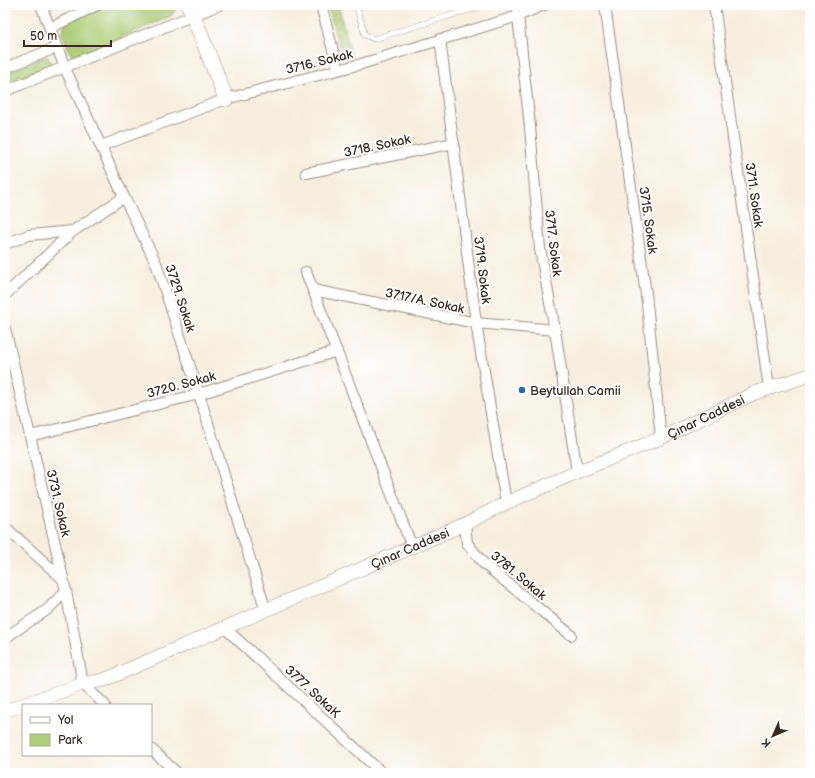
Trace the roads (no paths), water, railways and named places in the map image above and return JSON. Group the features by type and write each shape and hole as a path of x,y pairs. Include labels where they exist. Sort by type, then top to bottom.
{"main road":[{"path":"191,10 226,99"}],"street":[{"name":"3729. Sokak","path":"41,5 65,68 156,263 199,394 266,611"},
{"path":"50,28 97,5"},
{"path":"5,91 65,68 191,10 219,5"},
{"path":"321,5 338,70"},
{"name":"3716. Sokak","path":"101,146 226,99 361,64 518,16 544,5"},
{"name":"3715. Sokak","path":"606,5 646,294 660,438"},
{"name":"3711. Sokak","path":"714,5 769,388"},
{"name":"3717. Sokak","path":"518,16 530,127 540,249 555,330 577,472"},
{"name":"3719. Sokak","path":"440,39 476,324 506,503"},
{"path":"5,68 58,47"},
{"name":"3718. Sokak","path":"306,174 454,143"},
{"path":"5,295 73,231 124,197"},
{"path":"5,244 29,235 73,231"},
{"path":"306,272 412,547"},
{"name":"3717/A. Sokak","path":"313,290 476,324 555,330"},
{"name":"3731. Sokak","path":"5,328 66,591 83,684"},
{"name":"3720. Sokak","path":"30,436 199,394 337,351"},
{"name":"Çınar Caddesi","path":"25,704 83,684 104,680 465,524 506,503 660,438 755,393 810,375"},
{"name":"3781. Sokak","path":"465,524 467,543 483,563 571,636"},
{"path":"5,527 63,578"},
{"path":"5,639 48,610 66,591"},
{"name":"3777. SokaK","path":"226,628 382,773"},
{"path":"83,684 104,704"},
{"name":"Çınar Caddesi","path":"5,711 22,705"},
{"path":"152,750 177,773"}],"lane":[{"path":"356,5 365,35 374,39 485,5"},
{"path":"513,5 518,16"}],"place":[{"name":"Beytullah Camii","path":"522,390"}]}
